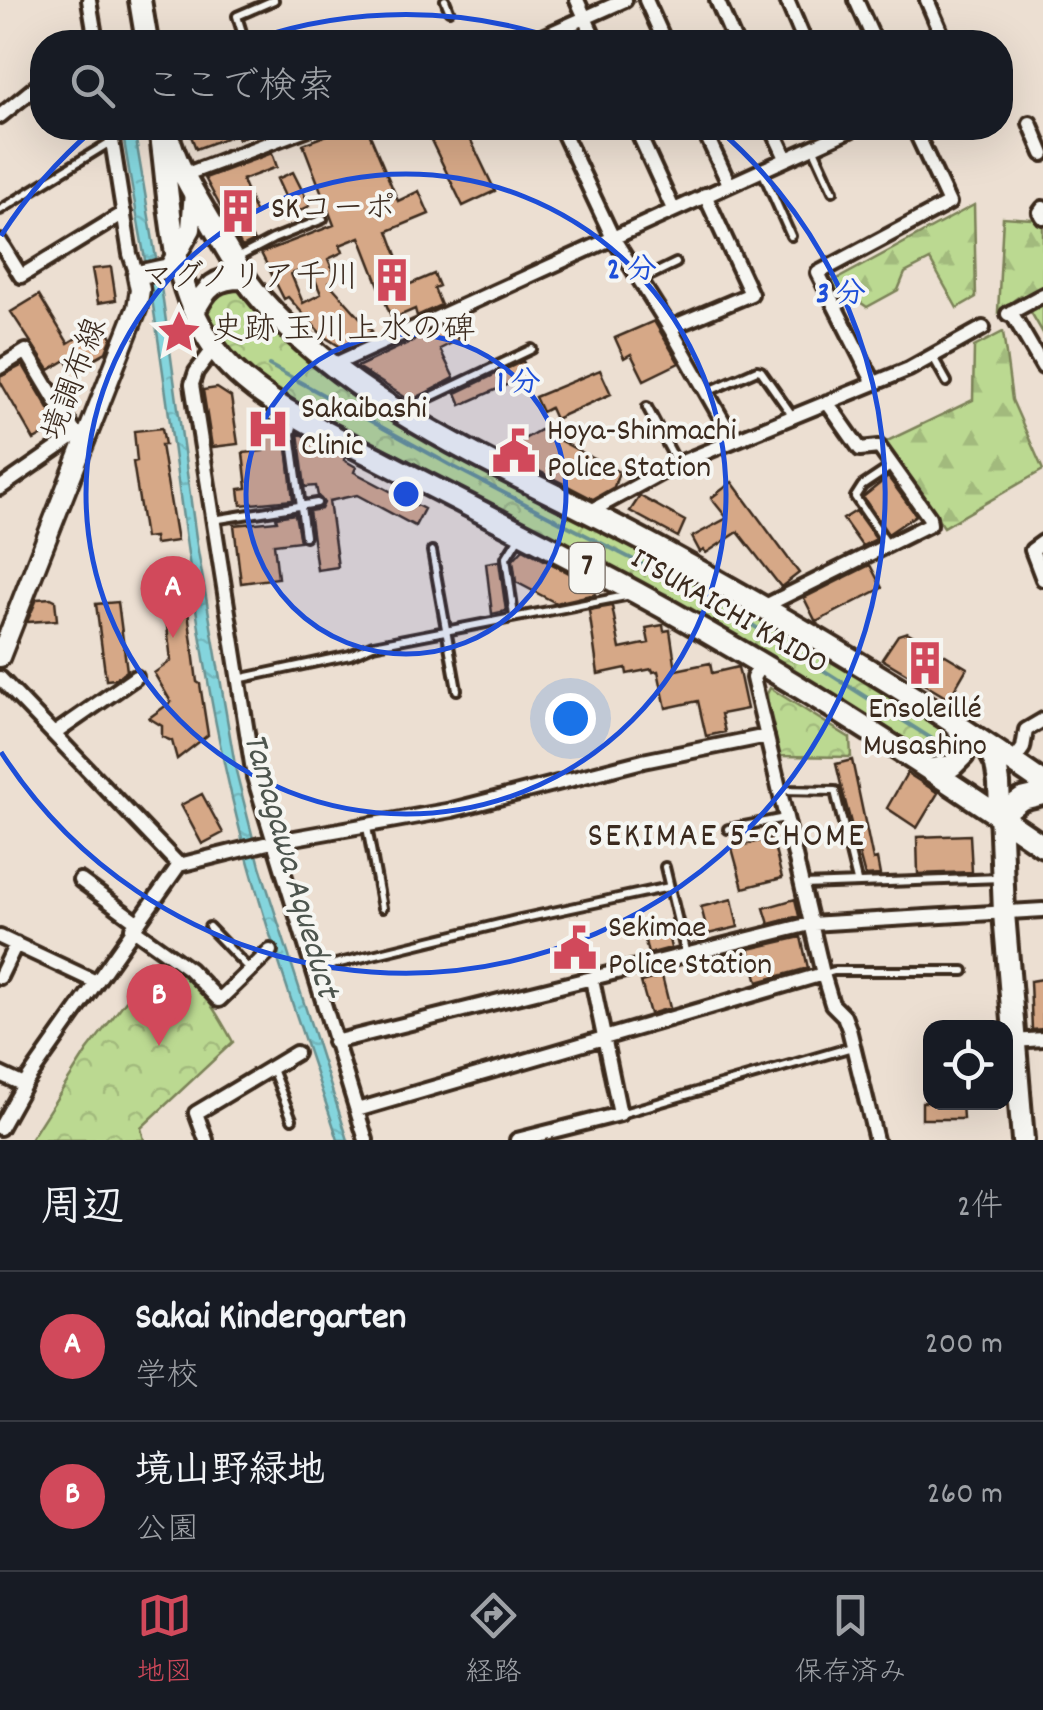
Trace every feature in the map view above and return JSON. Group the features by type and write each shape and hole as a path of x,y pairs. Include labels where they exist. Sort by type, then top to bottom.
{"main road":[{"path":"140,0 144,30"},
{"name":"ITSUKAICHI KAIDO","path":"164,140 172,263 214,348 254,386 296,414 639,594 932,769 1043,846"},
{"name":"ITSUKAICHI KAIDO","path":"169,140 234,262 284,323 331,366 408,416 591,511 763,607 1043,783"},
{"path":"172,263 192,230 189,183"},
{"path":"140,274 172,263 198,242 212,241 234,262 230,278 210,284 194,312"},
{"name":"境調布線","path":"0,658 4,638 83,432 137,308 140,274"},
{"path":"932,769 952,766 963,755 963,739 957,726"},
{"path":"986,744 996,764 999,783 1004,913 1023,1140"},
{"path":"998,816 1022,799 1043,794"}],"street":[{"path":"89,0 94,30"},
{"path":"577,0 590,30"},
{"path":"558,30 625,0"},
{"path":"646,0 660,30"},
{"path":"717,0 731,30"},
{"path":"786,0 800,30"},
{"path":"856,0 870,30"},
{"path":"927,0 940,30"},
{"path":"0,116 30,92"},
{"path":"1030,123 1043,154"},
{"path":"112,140 140,274"},
{"path":"189,183 283,140"},
{"path":"567,140 612,236 733,439"},
{"path":"641,140 673,209"},
{"path":"709,140 729,184"},
{"path":"778,140 786,158"},
{"path":"331,366 825,140"},
{"path":"874,382 818,273 948,203 919,140"},
{"path":"670,328 751,294 705,195"},
{"path":"1043,208 1043,217"},
{"path":"0,242 22,276 124,212"},
{"path":"1043,295 1009,313 1043,367"},
{"path":"591,511 677,464 933,356 982,328"},
{"path":"214,348 192,384 254,777 267,843 366,1140"},
{"path":"0,366 26,351 83,432 0,488"},
{"path":"763,607 928,526 930,520 876,445 860,449 827,402"},
{"path":"1043,542 1032,550 1043,579"},
{"path":"761,666 753,678 822,974 832,1004 850,1028 876,1140"},
{"path":"54,734 136,676"},
{"path":"0,678 179,865"},
{"path":"1013,762 1023,748 1026,730 1043,720"},
{"path":"0,1128 24,1085 179,865 267,843 452,810 644,761 768,736"},
{"path":"80,880 189,969 219,1000 270,951"},
{"path":"334,1042 810,924 1043,910"},
{"path":"0,937 96,982"},
{"path":"0,978 16,944"},
{"path":"357,1110 822,974"},
{"path":"516,1140 620,1114 592,979"},
{"path":"1014,1041 1043,1038"},
{"path":"206,1140 196,1112 296,1053"},
{"path":"0,1074 24,1085"}],"lane":[{"path":"241,30 237,16 274,0"},
{"path":"445,0 449,10"},
{"path":"0,210 102,140"},
{"path":"813,146 833,191"},
{"path":"761,170 791,236"},
{"path":"234,262 273,239 323,219"},
{"path":"640,280 676,263"},
{"path":"408,416 418,403 532,349"},
{"path":"933,356 947,382"},
{"path":"706,392 757,370 792,415"},
{"path":"648,406 677,464"},
{"path":"296,414 291,434 305,536"},
{"path":"889,546 855,497 862,486 892,466"},
{"path":"212,520 317,503"},
{"path":"514,616 506,558 521,534"},
{"path":"432,551 457,690"},
{"path":"237,680 446,630 639,594"},
{"path":"780,790 835,790 857,881"},
{"path":"728,829 786,818"},
{"path":"366,826 382,908"},
{"path":"664,867 686,956"},
{"path":"801,885 1002,878"},
{"path":"312,970 669,887"},
{"path":"209,928 249,969"},
{"path":"822,974 964,971"},
{"path":"620,1114 854,1047"},
{"path":"272,1067 292,1119"}],"green space":[{"path":"974,205 976,297 957,308 930,260 905,273 898,290 867,307 847,293 834,302 828,284"},
{"path":"1043,213 1043,333 1021,295 998,312 1003,217 1032,219"},
{"path":"240,285 295,346 527,488 722,594 949,731 957,741 951,756 933,760 639,583 277,394 256,380 199,319 216,291"},
{"path":"1003,332 1012,400 1043,470 944,527 885,442 973,400 974,347"},
{"path":"770,688 850,738 851,757 780,756 771,734 767,694"},
{"path":"161,955 203,994 233,1042 141,1128 144,1140 30,1140 87,1051"}],"water":[{"path":"124,140 136,140 197,545 236,771 260,866 348,1140 338,1140 265,920 229,785 205,664 152,299"}],"building":[{"path":"193,140 220,140 196,149"},
{"path":"314,140 372,140 398,201 419,191 429,214 388,231 408,285 434,274 439,286 434,288 441,305 417,316 415,309 392,319 360,237 340,245 343,252 328,259 337,279 329,283 372,331 344,349 323,336 288,297 284,299 261,253 334,225 303,144","holes":["310,267 321,294 303,303 291,274"]},
{"path":"431,140 471,140 495,191 463,206"},
{"path":"272,153 277,167 242,180 256,214 240,221 254,241 242,247 205,178"},
{"path":"293,172 310,206 293,214 277,179"},
{"path":"111,267 116,300 98,303 92,269"},
{"path":"39,295 68,343 103,322 112,337 106,352 95,358 92,352 70,366 66,360 49,370 11,312"},
{"path":"654,321 679,363 644,380 631,354 624,358 615,338"},
{"path":"450,323 458,340 440,349 454,378 411,401 357,367"},
{"path":"523,361 529,375 461,405 456,393"},
{"path":"23,365 59,426 34,440 0,381 0,377"},
{"path":"600,370 611,394 555,419 550,408 542,412 535,397"},
{"path":"217,388 231,397 238,444 212,447 203,390"},
{"path":"258,414 285,428 293,500 241,505 239,489 247,488 243,453 263,451 252,425"},
{"path":"162,428 165,445 161,445 177,541 155,544 154,537 145,538 133,462 137,461 134,431"},
{"path":"540,430 619,472 614,487 593,499 508,455 512,446"},
{"path":"298,433 345,457 356,467 354,472 424,509 415,526 357,495 329,501 338,567 317,570 309,511 321,509 324,503 316,486 305,487"},
{"path":"888,477 916,515 888,534 863,497"},
{"path":"732,482 799,573 781,587 738,532 706,553 700,552 692,537 727,518 711,498"},
{"path":"640,496 685,521 678,537 630,511"},
{"path":"856,511 876,539 862,546 843,519"},
{"path":"295,514 300,541 274,544 278,578 241,583 234,525 277,521 276,517"},
{"path":"523,549 592,585 595,594 556,603 516,582 513,560"},
{"path":"499,561 506,611 492,614 486,563"},
{"path":"870,565 882,588 816,622 804,598"},
{"path":"184,580 208,735 177,759 172,741 162,737 162,726 149,718 171,702 154,673 171,661 162,582"},
{"path":"37,599 55,600 57,620 27,622"},
{"path":"118,602 127,671 106,680 96,604"},
{"path":"612,606 620,649 649,643 646,628 663,625 664,631 670,630 676,670 710,663 712,673 738,667 747,709 721,714 725,732 706,736 698,701 666,708 658,671 627,674 626,668 598,674 589,610"},
{"name":"Ensoleillé Musashino","path":"907,632 967,668 949,699 882,659 898,635"},
{"path":"852,760 873,860 877,859 880,875 865,876 842,789 836,764"},
{"path":"907,773 938,793 917,828 887,808"},
{"path":"202,794 223,833 202,844 181,805"},
{"path":"970,835 972,872 918,874 917,837"},
{"path":"772,838 782,878 743,888 732,848"},
{"path":"732,899 738,927 708,934 701,907"},
{"path":"795,899 799,916 769,924 764,908"},
{"path":"666,926 671,948 648,954 643,932"},
{"path":"801,937 808,968 758,982 749,949"},
{"path":"662,976 670,1008 650,1014 641,982"},
{"path":"1043,979 1043,1029 1032,1030 1030,981"},
{"path":"922,1102 923,1110 962,1110 963,1119 922,1119"}],"waterway":[{"path":"269,365 452,466 719,604 948,749"}],"place":[{"name":"SKコーポ","path":"238,211"},
{"name":"マグノリア千川","path":"392,280"},
{"name":"史跡 玉川上水の碑","path":"179,332"},
{"name":"Sakaibashi Clinic","path":"268,429"},
{"name":"Hoya-Shinmachi Police Station","path":"514,451"},
{"name":"Sakai Kindergarten","path":"173,638"},
{"name":"Ensoleillé Musashino","path":"925,663"},
{"name":"Sekimae Police Station","path":"575,948"},
{"name":"境山野緑地","path":"159,1046"}],"district":[{"name":"SEKIMAE 5-CHOME","path":"727,838"}],"water label":[{"name":"Tamagawa Aqueduct","path":"289,866"}]}
